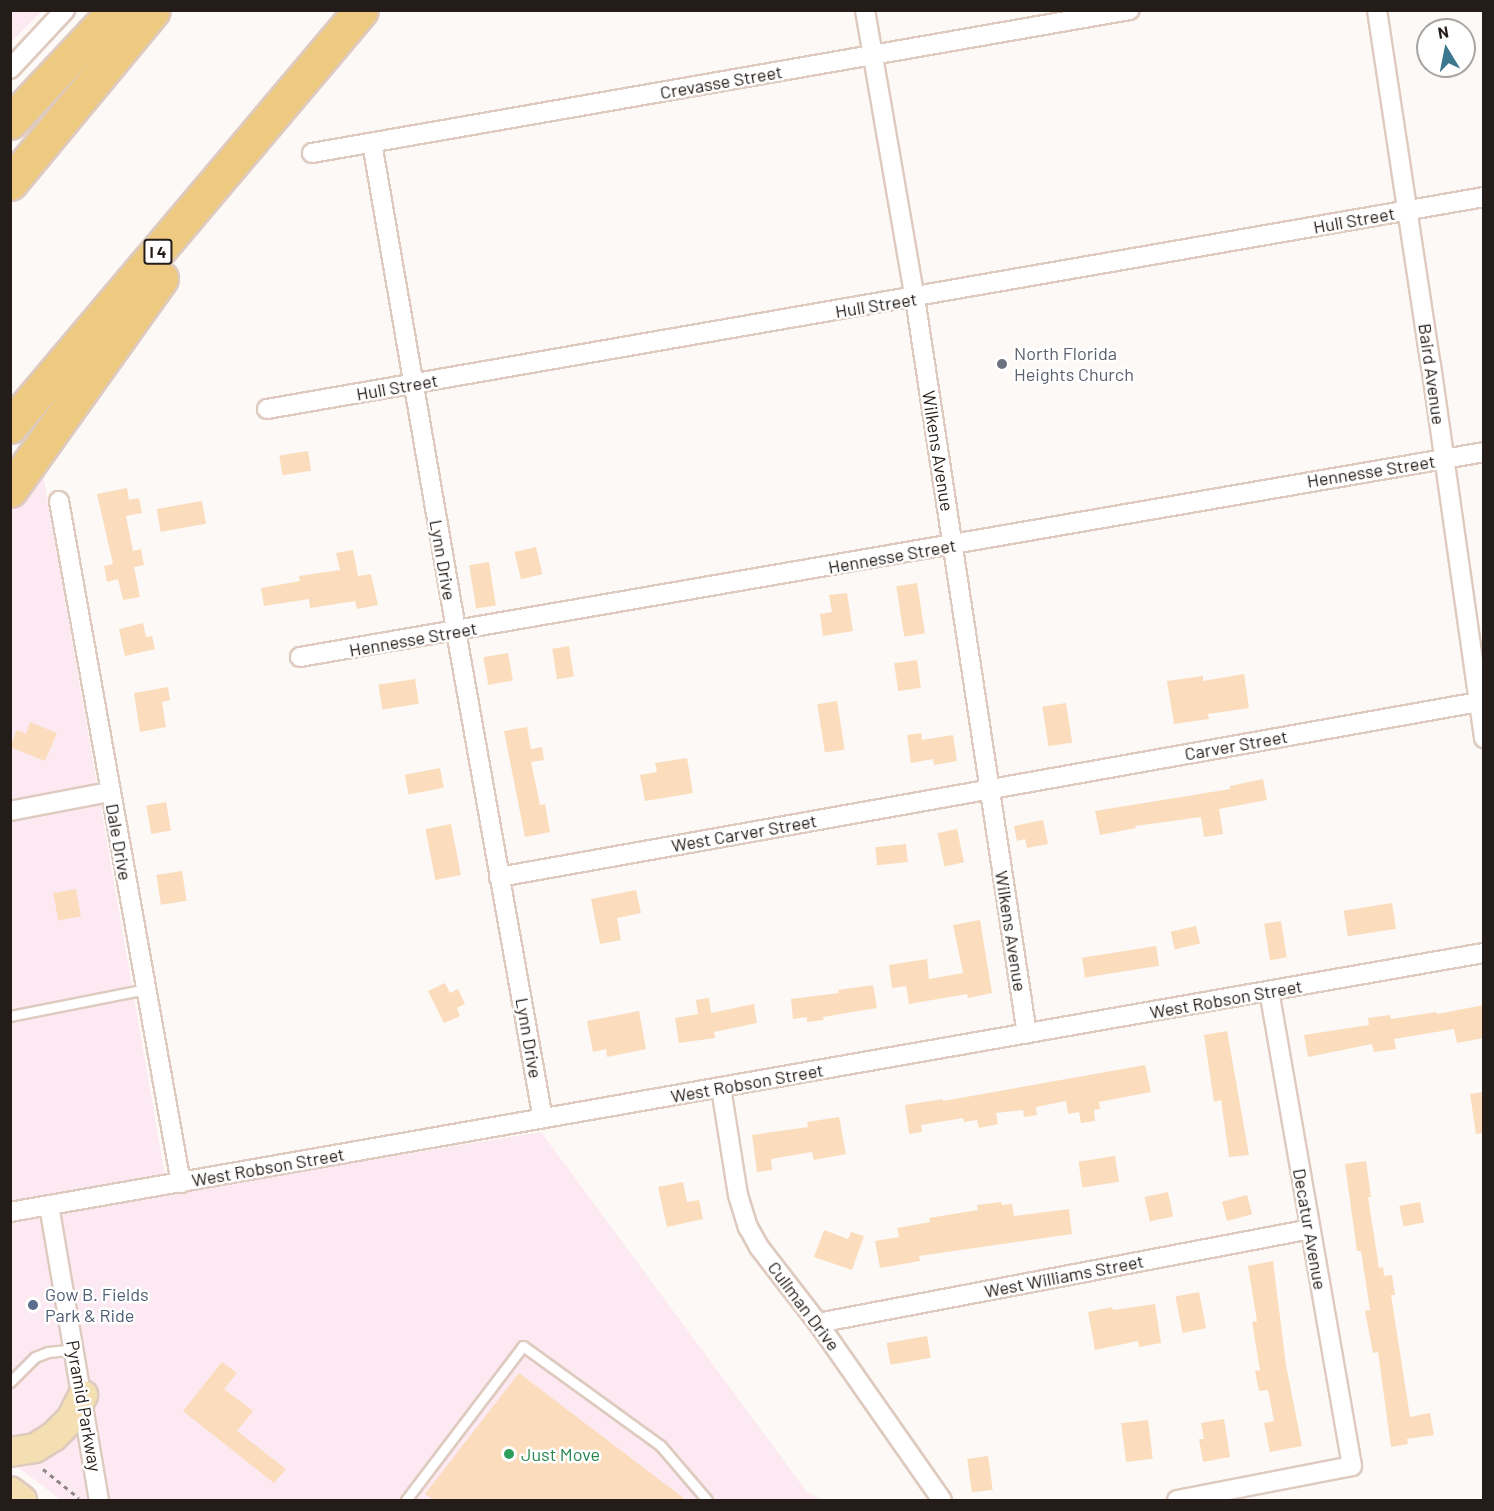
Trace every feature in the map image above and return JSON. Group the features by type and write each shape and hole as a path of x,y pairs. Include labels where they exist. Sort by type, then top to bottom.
{"highway":[{"path":"10,122 115,10"},
{"path":"10,183 153,10"},
{"name":"I 4","path":"10,426 361,10"},
{"path":"10,490 306,77"}],"main road":[{"path":"10,1452 35,1448 54,1436 71,1419 83,1395"},
{"path":"10,1491 22,1500"}],"street":[{"path":"10,69 64,10"},
{"name":"Wilkens Avenue","path":"865,10 915,298 1027,1034"},
{"name":"Crevasse Street","path":"312,153 1130,10"},
{"name":"Baird Avenue","path":"1377,10 1481,701 1484,738"},
{"name":"Lynn Drive","path":"372,143 543,1118"},
{"name":"Hull Street","path":"267,409 915,298 1484,197"},
{"name":"Hennesse Street","path":"300,657 953,546 1484,452"},
{"name":"Dale Drive","path":"59,501 181,1183"},
{"name":"Carver Street","path":"989,790 1481,701"},
{"name":"West Carver Street","path":"500,877 989,790"},
{"path":"10,811 110,792"},
{"name":"West Robson Street","path":"10,1212 1484,953"},
{"name":"Decatur Avenue","path":"1177,1500 1352,1466 1269,991"},
{"name":"Cullman Drive","path":"721,1088 738,1195 747,1227 759,1247 818,1323 942,1500"},
{"name":"Pyramid Parkway","path":"49,1205 99,1500"},
{"name":"West Williams Street","path":"818,1323 1309,1229"}],"lane":[{"path":"10,1016 146,989"},
{"path":"406,1500 523,1346 660,1445 707,1500"},
{"path":"10,1382 35,1357 48,1352 75,1349"}],"path":[{"path":"42,1467 79,1498"}],"shaded area":[{"path":"10,11 42,11 11,42"},
{"path":"41,463 168,1193 541,1132 807,1492 823,1500 61,1500 11,1462 49,1428 11,1442 10,506"}],"building":[{"path":"308,451 311,471 282,475 279,456"},
{"path":"127,488 129,500 139,498 142,513 126,516 133,551 141,549 144,565 134,567 140,597 123,600 118,579 107,582 104,566 113,564 97,494"},
{"path":"202,501 206,524 161,532 157,509"},
{"path":"536,547 542,574 521,579 515,552"},
{"path":"353,550 358,576 371,574 378,605 357,609 355,601 310,608 309,599 264,606 261,588 300,581 299,576 340,570 336,553"},
{"path":"489,562 496,605 476,609 469,565"},
{"path":"917,583 925,633 904,637 896,586"},
{"path":"847,593 853,631 823,636 820,614 832,612 829,595"},
{"path":"143,623 146,637 152,636 155,649 125,656 119,629"},
{"path":"569,646 574,677 557,679 552,649"},
{"path":"508,653 513,681 488,685 483,657"},
{"path":"917,660 921,688 898,691 894,663"},
{"path":"1244,674 1249,708 1208,714 1209,719 1174,724 1167,681 1203,676 1203,681"},
{"path":"415,679 419,704 382,709 378,685"},
{"path":"168,687 170,700 162,702 166,727 140,732 134,693"},
{"path":"837,701 845,749 825,753 817,704"},
{"path":"1066,703 1072,743 1049,746 1042,707"},
{"path":"30,722 57,733 45,761 10,747 17,730 26,734"},
{"path":"527,727 531,749 542,747 544,760 531,762 540,805 545,804 550,832 525,837 504,731"},
{"path":"921,733 922,740 953,735 957,761 934,765 933,759 911,763 907,735"},
{"path":"687,758 693,793 645,801 640,775 657,772 655,763"},
{"path":"440,768 444,788 408,795 405,775"},
{"path":"1263,779 1267,800 1219,809 1223,834 1204,837 1201,817 1135,826 1136,828 1100,835 1095,811 1230,789 1230,786"},
{"path":"166,802 171,831 151,834 146,805"},
{"path":"1043,820 1048,844 1027,848 1025,839 1017,841 1014,826"},
{"path":"451,824 461,875 435,880 425,829"},
{"path":"957,829 964,862 945,866 937,833"},
{"path":"906,844 908,862 877,865 875,847"},
{"path":"182,871 187,901 161,905 156,875"},
{"path":"76,889 81,917 58,921 53,893"},
{"path":"636,890 641,913 617,918 621,940 600,944 591,899"},
{"path":"1392,903 1396,929 1348,936 1344,911"},
{"path":"980,920 992,993 968,998 967,994 909,1004 906,986 892,988 889,965 927,959 929,979 963,973 953,925"},
{"path":"1281,921 1287,958 1270,960 1264,924"},
{"path":"1196,926 1200,944 1175,949 1171,932"},
{"path":"1156,946 1159,966 1085,977 1082,958"},
{"path":"445,983 450,993 458,989 465,1004 457,1008 460,1016 444,1023 428,991"},
{"path":"873,985 877,1008 823,1017 824,1020 807,1022 807,1017 793,1019 791,999 839,993 838,990"},
{"path":"709,998 711,1013 754,1004 757,1023 714,1032 715,1038 679,1043 675,1018 698,1014 696,1000"},
{"path":"1484,1005 1484,1038 1457,1043 1454,1029 1394,1039 1396,1049 1374,1052 1372,1044 1308,1057 1304,1035 1369,1025 1368,1018 1390,1015 1391,1019 1436,1012 1437,1014"},
{"path":"639,1011 646,1049 607,1057 606,1049 593,1052 587,1021"},
{"path":"1227,1031 1249,1155 1229,1157 1221,1100 1214,1102 1204,1035"},
{"path":"1145,1065 1151,1092 1099,1102 1100,1109 1094,1110 1095,1121 1081,1123 1079,1112 1068,1114 1066,1101 1036,1107 1037,1115 1024,1117 1023,1110 996,1113 998,1124 979,1128 977,1120 964,1122 963,1118 921,1125 922,1132 909,1134 905,1105 943,1099 943,1101"},
{"path":"1484,1092 1484,1133 1476,1134 1470,1094"},
{"path":"839,1117 846,1154 814,1160 812,1152 771,1159 772,1170 757,1172 752,1135 808,1127 807,1122"},
{"path":"1115,1156 1119,1182 1083,1187 1078,1162"},
{"path":"1366,1161 1371,1197 1368,1197 1379,1268 1383,1267 1384,1276 1392,1275 1395,1295 1391,1295 1410,1417 1430,1413 1434,1435 1407,1439 1408,1444 1391,1447 1378,1352 1373,1353 1365,1311 1370,1310 1361,1251 1357,1251 1345,1164"},
{"path":"683,1182 687,1202 699,1200 703,1219 667,1227 658,1187"},
{"path":"1168,1192 1173,1216 1150,1221 1145,1197"},
{"path":"1247,1195 1252,1214 1227,1221 1222,1202"},
{"path":"1001,1202 1002,1205 1012,1204 1014,1216 1069,1209 1072,1234 919,1256 920,1261 880,1268 875,1241 899,1237 897,1228 930,1222 929,1218 978,1210 977,1205"},
{"path":"1420,1202 1424,1223 1403,1227 1399,1206"},
{"path":"824,1230 848,1239 851,1232 864,1236 852,1270 814,1257"},
{"path":"1273,1261 1286,1365 1302,1446 1270,1452 1264,1423 1274,1421 1268,1390 1259,1391 1255,1371 1260,1370 1252,1322 1257,1321 1248,1266"},
{"path":"1199,1292 1206,1328 1183,1333 1175,1297"},
{"path":"1155,1304 1161,1343 1139,1347 1138,1341 1095,1350 1088,1312 1112,1307 1113,1310"},
{"path":"927,1336 931,1358 890,1365 887,1343"},
{"path":"222,1362 237,1373 224,1389 253,1411 237,1431 286,1469 274,1483 183,1411"},
{"path":"519,1373 686,1500 434,1500 425,1494"},
{"path":"1224,1419 1230,1457 1203,1462 1199,1439 1204,1439 1201,1423"},
{"path":"1148,1420 1153,1459 1126,1462 1121,1423"},
{"path":"988,1456 993,1490 972,1493 967,1459"}],"place":[{"name":"North Florida Heights Church","path":"1002,364"},
{"name":"Gow B. Fields Park & Ride","path":"33,1305"},
{"name":"Just Move","path":"509,1454"}]}
